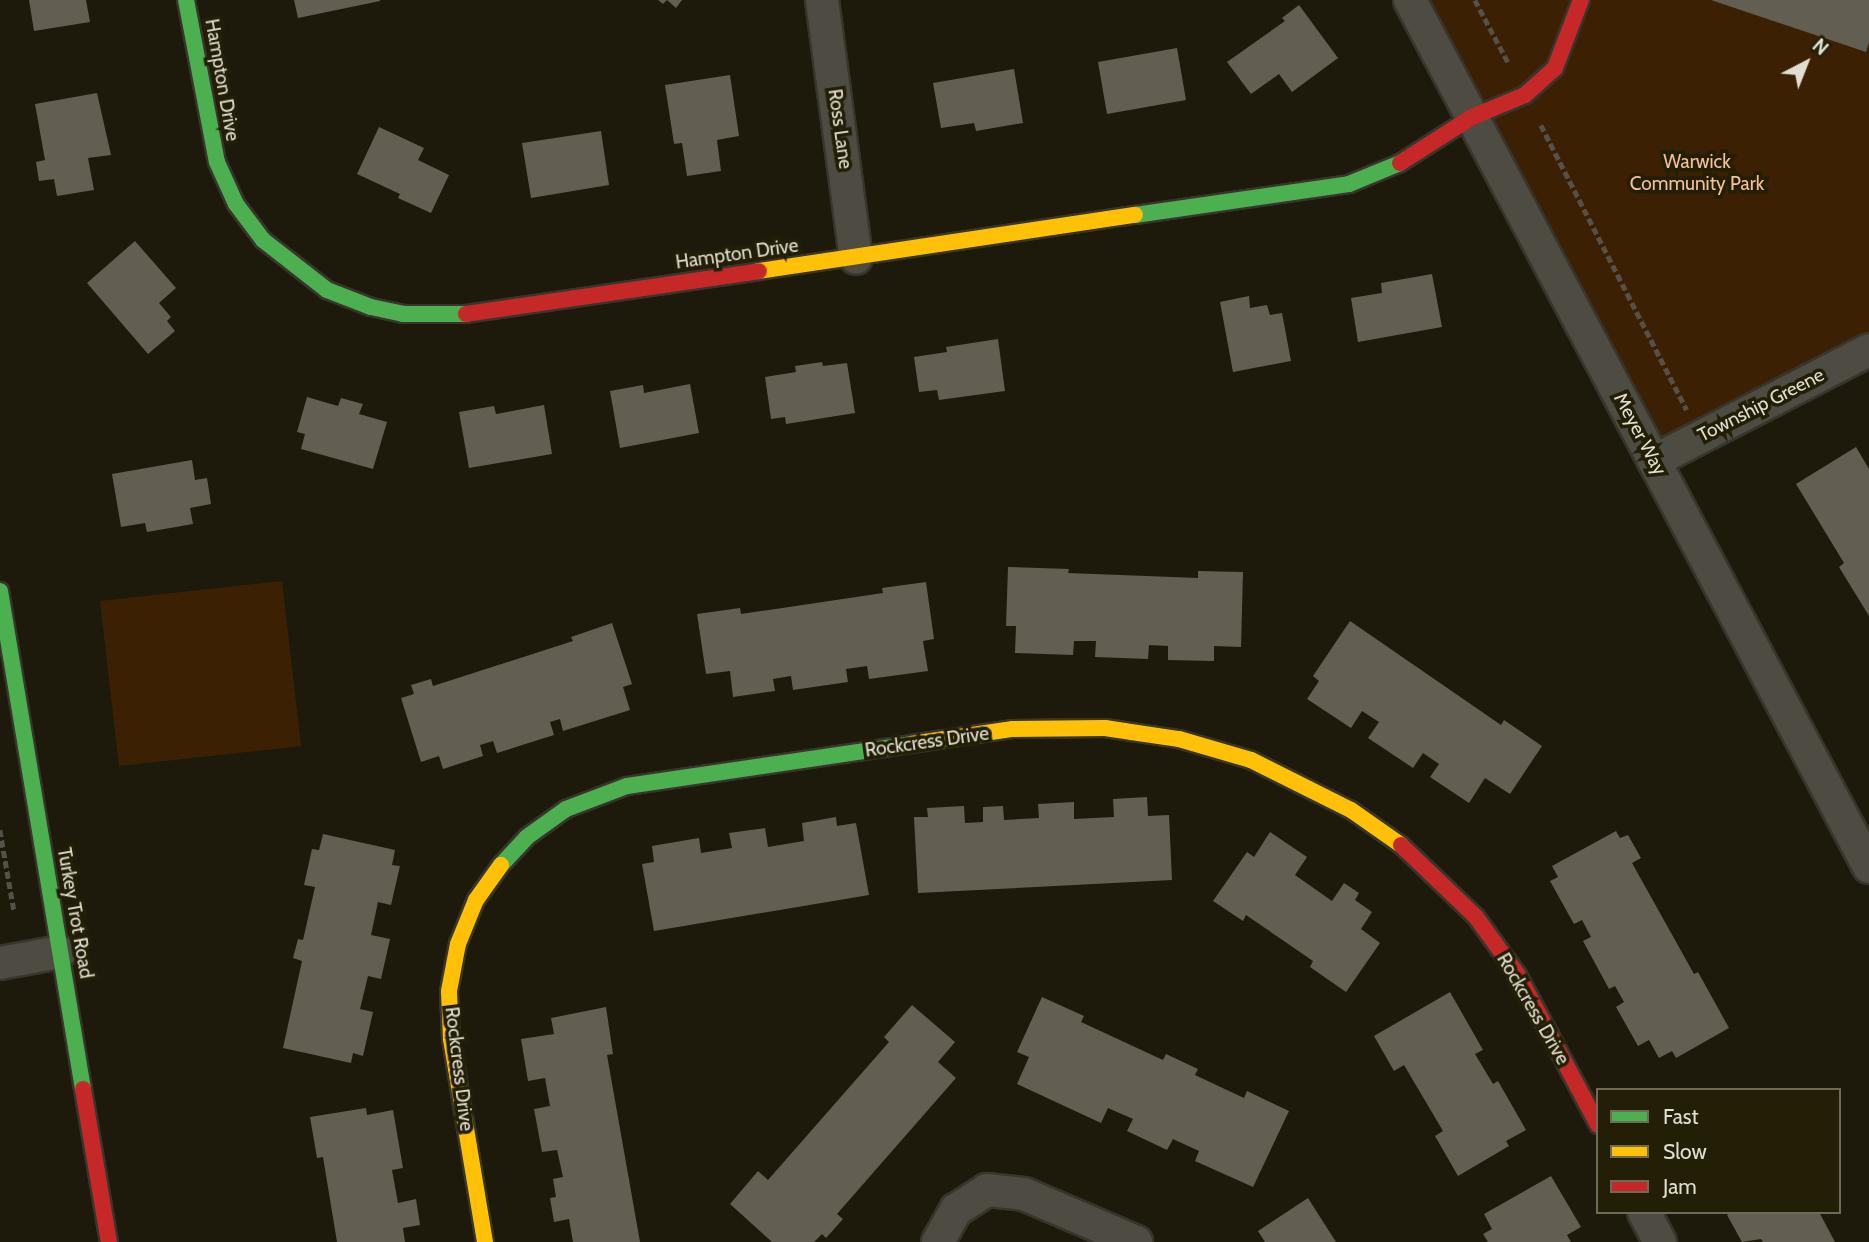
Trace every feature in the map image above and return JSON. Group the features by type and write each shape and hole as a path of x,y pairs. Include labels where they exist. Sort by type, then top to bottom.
{"street":[{"name":"Hampton Drive","path":"187,0 210,139 236,204 263,240 286,261 327,289 371,307 403,314 450,316 1330,188 1384,171 1418,154 1472,117"},
{"name":"Ross Lane","path":"822,0 856,258"},
{"name":"Meyer Way","path":"1410,0 1869,867"},
{"path":"1472,117 1525,95 1555,68 1581,0"},
{"name":"Township Greene","path":"1654,461 1869,350"},
{"name":"Turkey Trot Road","path":"0,591 109,1242"},
{"name":"Rockcress Drive","path":"485,1242 451,1039 449,991 458,944 476,900 494,872 527,837 566,809 626,786 1013,729 1105,728 1179,739 1251,760 1351,810 1399,843 1452,891 1476,917 1518,975 1596,1121"},
{"path":"0,962 61,952"},
{"path":"938,1242 956,1210 987,1190 1024,1194 1136,1242"},
{"path":"1645,1214 1660,1242"}],"path":[{"path":"1475,0 1700,436"}],"green space":[{"name":"Warwick Community Park","path":"1410,0 1869,0 1869,350 1654,461"},
{"path":"282,581 301,746 119,766 100,601"}],"building":[{"path":"29,0 86,0 90,22 34,31"},
{"path":"294,0 380,0 380,1 298,18"},
{"path":"667,0 682,0 676,8"},
{"path":"1711,0 1869,0 1869,42 1866,52"},
{"path":"1299,5 1338,58 1292,92 1279,74 1251,94 1227,62 1285,21 1282,18"},
{"path":"1177,48 1186,100 1107,114 1098,62"},
{"path":"1014,69 1023,123 976,131 974,123 941,128 933,83"},
{"path":"730,75 739,136 717,140 721,171 687,176 682,143 674,144 665,85"},
{"path":"97,93 111,155 88,158 94,190 57,196 54,179 39,181 36,162 45,160 35,104"},
{"path":"379,127 424,148 418,160 449,175 431,213 398,198 400,194 357,174"},
{"path":"601,131 609,185 531,198 522,143"},
{"path":"135,241 176,288 159,303 171,317 167,321 175,331 148,354 87,283"},
{"path":"1432,274 1442,327 1358,342 1351,298 1382,293 1381,283"},
{"path":"1249,296 1250,308 1267,305 1270,315 1282,313 1291,361 1233,372 1220,302"},
{"path":"998,339 1005,391 939,400 937,390 919,392 914,357 947,352 946,347"},
{"path":"822,362 823,366 847,363 855,413 786,424 785,417 771,419 765,377 796,372 795,366"},
{"path":"690,384 699,433 620,448 610,391 643,385 644,393"},
{"path":"307,397 338,406 341,398 363,404 359,414 387,422 373,469 301,449 305,434 297,432"},
{"path":"544,405 552,454 469,468 459,412 494,406 496,414"},
{"path":"1856,447 1869,469 1869,616 1839,567 1844,563 1796,484"},
{"path":"192,460 195,480 207,478 211,504 190,508 193,524 147,532 145,523 121,527 112,474"},
{"path":"1008,567 1069,569 1068,573 1198,578 1198,571 1243,572 1241,647 1214,646 1214,661 1168,660 1168,646 1149,645 1148,659 1095,657 1096,641 1074,641 1073,655 1015,653 1016,626 1006,626"},
{"path":"926,582 934,639 923,641 928,671 869,679 867,666 846,669 848,682 793,690 791,676 773,679 775,691 733,697 730,671 706,674 697,614 740,608 741,614 883,593 882,588"},
{"path":"1350,621 1501,725 1504,720 1542,746 1510,794 1485,778 1469,803 1430,777 1439,764 1423,753 1413,768 1368,738 1379,722 1362,711 1351,728 1307,699 1319,681 1313,676"},
{"path":"612,623 632,684 623,687 630,710 563,731 560,719 550,722 554,735 497,753 493,741 480,745 483,756 443,769 439,756 421,762 401,698 414,694 411,685 431,679 433,686 573,641 571,637"},
{"path":"1147,797 1148,816 1169,815 1172,880 918,893 914,817 928,817 927,808 964,806 965,823 983,822 983,807 1003,806 1004,820 1039,818 1038,804 1074,802 1074,819 1114,817 1113,799"},
{"path":"836,817 837,826 856,823 869,895 654,931 642,864 654,862 652,846 699,838 701,853 732,848 729,833 765,828 768,847 804,841 802,823"},
{"path":"1616,831 1620,838 1628,835 1641,858 1632,863 1694,974 1698,972 1729,1028 1676,1058 1672,1051 1659,1058 1649,1040 1638,1046 1616,1007 1624,1002 1615,986 1609,989 1583,941 1591,937 1582,920 1574,924 1550,881 1558,877 1552,866"},
{"path":"1270,832 1307,857 1295,875 1332,901 1344,883 1359,893 1355,900 1372,912 1361,929 1380,943 1346,992 1310,967 1313,961 1246,915 1243,921 1213,901 1247,852 1254,857"},
{"path":"323,834 395,850 392,865 400,866 391,905 378,902 371,935 390,939 381,979 368,976 360,1009 373,1012 363,1056 353,1053 351,1063 283,1048 302,961 293,958 298,939 303,940 315,887 304,885 312,849 319,850"},
{"path":"1450,992 1483,1050 1475,1054 1493,1084 1498,1081 1526,1130 1506,1141 1509,1146 1458,1176 1435,1136 1443,1131 1404,1065 1394,1071 1374,1036"},
{"path":"1042,997 1084,1016 1081,1022 1163,1060 1166,1054 1198,1069 1195,1075 1244,1098 1247,1091 1289,1111 1253,1187 1195,1161 1199,1151 1173,1139 1167,1150 1127,1131 1133,1119 1108,1108 1101,1123 1017,1084 1029,1057 1017,1052"},
{"path":"912,1005 955,1042 938,1062 956,1078 837,1214 843,1219 826,1238 822,1234 814,1242 772,1242 730,1204 758,1171 768,1180 889,1042 884,1037"},
{"path":"606,1007 613,1054 607,1055 640,1242 573,1242 569,1219 554,1222 550,1198 556,1197 553,1179 563,1177 557,1150 542,1152 534,1109 550,1106 545,1078 528,1081 521,1039 554,1034 551,1018"},
{"path":"366,1108 367,1115 393,1110 403,1168 392,1170 398,1203 416,1199 420,1225 403,1228 405,1242 337,1242 323,1157 317,1158 310,1117"},
{"path":"1551,1176 1581,1227 1567,1235 1571,1242 1488,1242 1483,1234 1492,1229 1484,1214"},
{"path":"1308,1198 1336,1242 1265,1242 1258,1231"},
{"path":"1820,1214 1835,1242 1763,1242 1761,1239 1742,1242 1727,1215"}],"traffic: fast":[{"path":"186,0 217,162 236,204 263,240 327,290 371,307 403,314 466,314"},
{"path":"1135,215 1349,184 1400,163"},
{"path":"0,591 83,1089"},
{"path":"501,865 527,837 566,809 627,786 911,744"}],"traffic: slow":[{"path":"759,271 1135,215"},
{"path":"911,744 1013,729 1105,728 1179,739 1251,760 1351,810 1401,845"},
{"path":"485,1242 451,1039 449,991 458,944 476,900 501,865"}],"traffic: jam":[{"path":"1400,163 1472,117 1525,95 1555,68 1581,0"},
{"path":"466,314 759,271"},
{"path":"1401,845 1476,917 1518,975 1596,1121"},
{"path":"83,1089 109,1242"}]}
